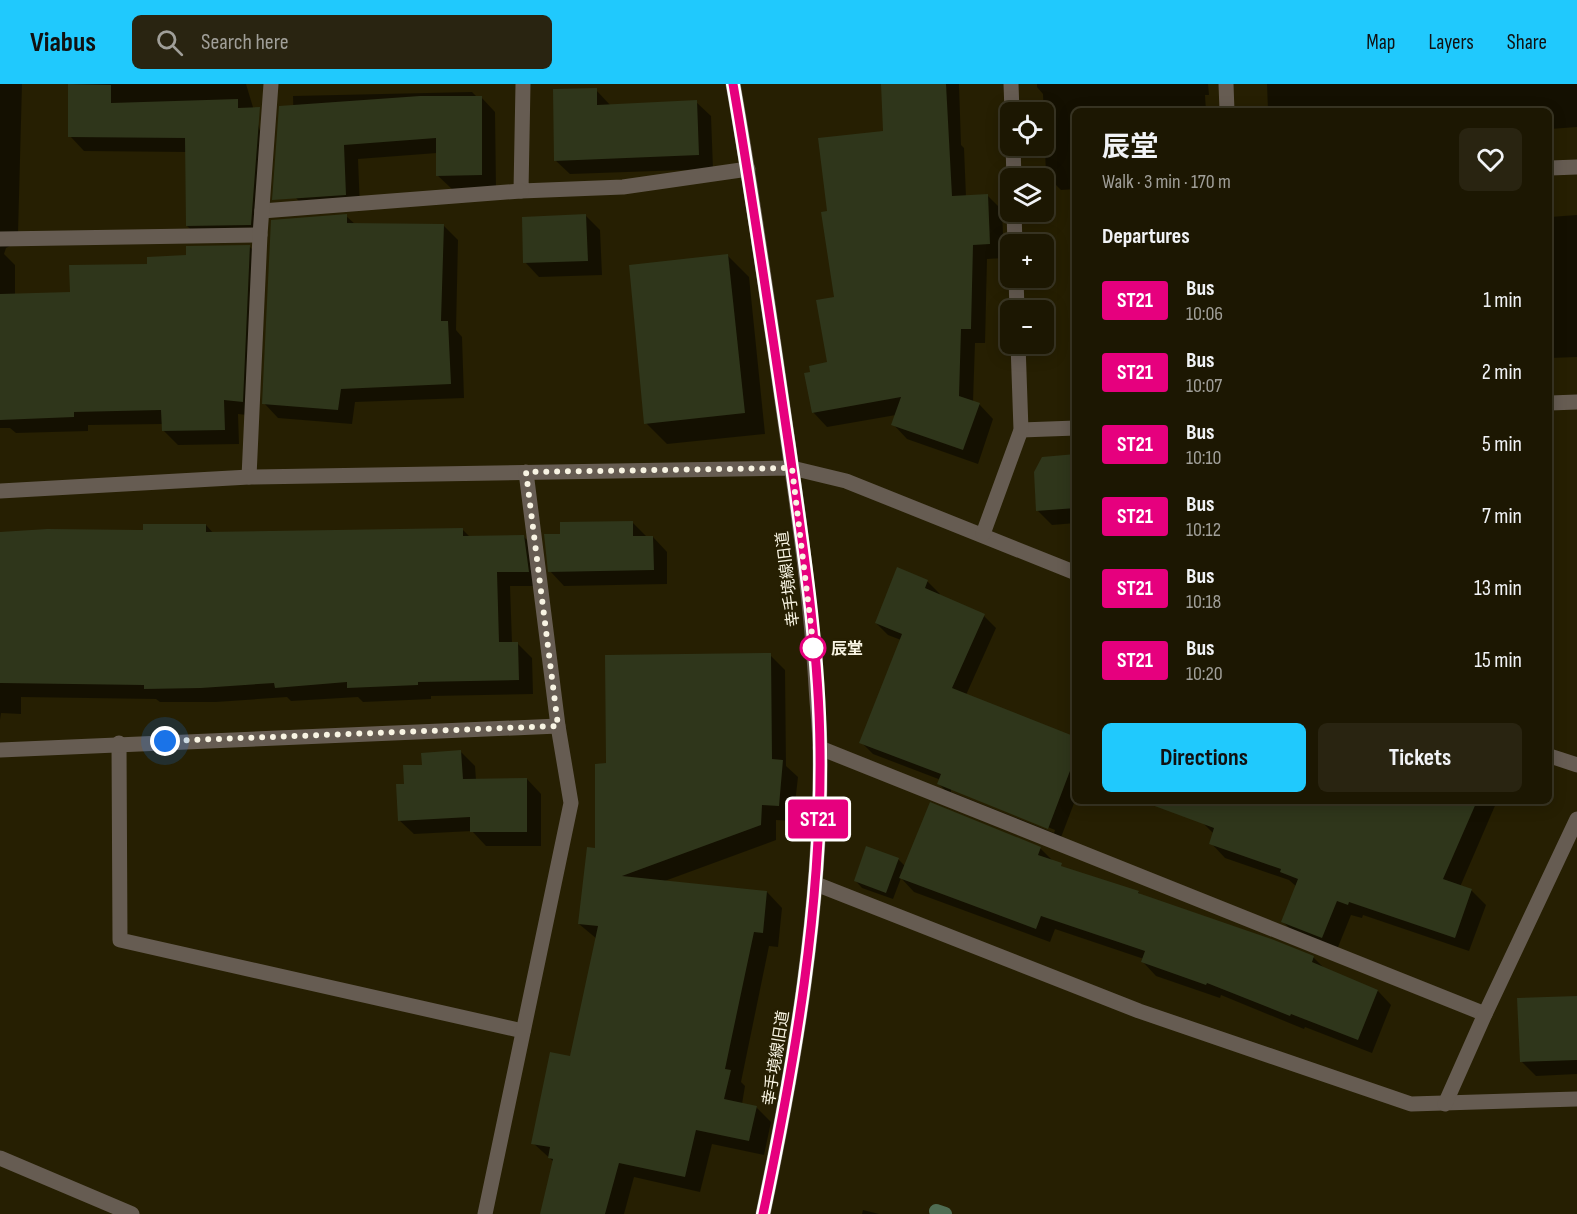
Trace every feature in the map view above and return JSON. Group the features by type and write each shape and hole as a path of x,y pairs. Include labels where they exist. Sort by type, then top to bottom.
{"street":[{"path":"249,477 261,210 271,84"},
{"path":"521,191 523,84"},
{"name":"幸手境線旧道","path":"733,84 748,169 792,468 814,651 820,748 816,884 801,1007 781,1127 763,1214"},
{"path":"1011,84 1012,102"},
{"path":"1226,84 1227,108"},
{"path":"1552,168 1577,167"},
{"path":"261,210 521,191 623,187 748,169"},
{"path":"0,239 260,235"},
{"path":"983,534 1021,430 1018,354"},
{"path":"1552,404 1577,402"},
{"path":"1021,430 1072,428"},
{"path":"0,491 249,477 792,468 846,480 1072,571"},
{"path":"485,1214 571,803 558,726 526,472"},
{"path":"0,750 119,743 558,726"},
{"path":"119,743 120,940 523,1031"},
{"path":"820,748 1485,1014"},
{"path":"1552,757 1577,765"},
{"path":"1445,1104 1577,819"},
{"path":"816,884 1139,1011 1412,1104 1577,1099"},
{"path":"0,1158 132,1214"}],"building":[{"path":"68,84 111,85 111,103 238,99 238,108 260,107 251,225 186,226 185,138 68,137"},
{"path":"881,84 946,84 952,196 988,194 990,244 973,245 971,329 961,329 959,396 980,403 963,450 891,425 901,397 812,413 804,373 810,372 809,366 827,362 816,300 834,297 821,212 827,211 818,138 883,131"},
{"path":"597,88 597,105 697,100 699,155 554,161 553,89"},
{"path":"420,96 482,96 482,175 436,176 436,138 344,145 346,195 272,200 279,106"},
{"path":"347,214 347,223 444,224 441,321 448,321 451,384 341,389 338,410 262,404 271,220"},
{"path":"586,214 588,261 523,263 522,217"},
{"path":"250,245 243,402 224,400 225,430 162,431 161,410 74,412 74,417 0,420 0,294 70,292 69,265 147,264 147,257 186,255 186,246"},
{"path":"728,254 745,413 644,424 629,265"},
{"path":"1072,454 1072,508 1036,511 1034,472 1042,457"},
{"path":"633,521 633,536 653,536 654,570 548,572 544,534 560,534 560,522"},
{"path":"143,524 206,524 206,532 463,528 463,536 524,535 529,572 497,572 499,642 518,642 519,680 418,682 418,685 347,688 347,682 275,688 274,683 144,689 144,685 0,683 0,532 47,529 143,530"},
{"path":"897,567 928,580 925,588 985,614 952,688 1072,735 1072,766 1048,829 937,784 941,774 859,743 902,634 875,623"},
{"path":"771,653 772,759 783,760 779,806 762,805 761,825 622,876 767,891 763,933 754,932 725,1069 731,1070 724,1099 757,1106 749,1141 696,1130 685,1177 619,1163 605,1214 540,1214 553,1159 548,1158 550,1147 531,1144 550,1052 570,1056 598,926 578,924 587,847 595,848 595,764 606,763 605,655"},
{"path":"461,750 463,779 527,778 527,832 470,832 470,817 398,821 396,784 404,784 403,765 422,765 421,753"},
{"path":"930,802 1041,847 1038,855 1062,863 1061,866 1139,891 1138,893 1274,940 1314,956 1312,962 1378,990 1358,1040 1207,983 1206,985 1141,962 1145,951 1041,916 1036,929 899,878"},
{"path":"1476,804 1443,879 1472,889 1455,938 1349,902 1348,905 1337,901 1322,938 1281,922 1298,879 1280,872 1281,869 1209,844 1214,828 1152,805"},
{"path":"866,846 899,858 886,893 854,881"},
{"path":"1577,996 1577,1060 1520,1062 1517,998"}],"waterway":[{"path":"936,1211 945,1214"}],"bus line":[{"name":"ST21","path":"733,84 752,192 805,566 814,651 820,748 816,884 805,985 781,1127 763,1214"}],"place":[{"name":"辰堂","path":"813,648"}],"route":[{"path":"165,741 558,726 526,472 792,468 814,651 813,648"}]}
